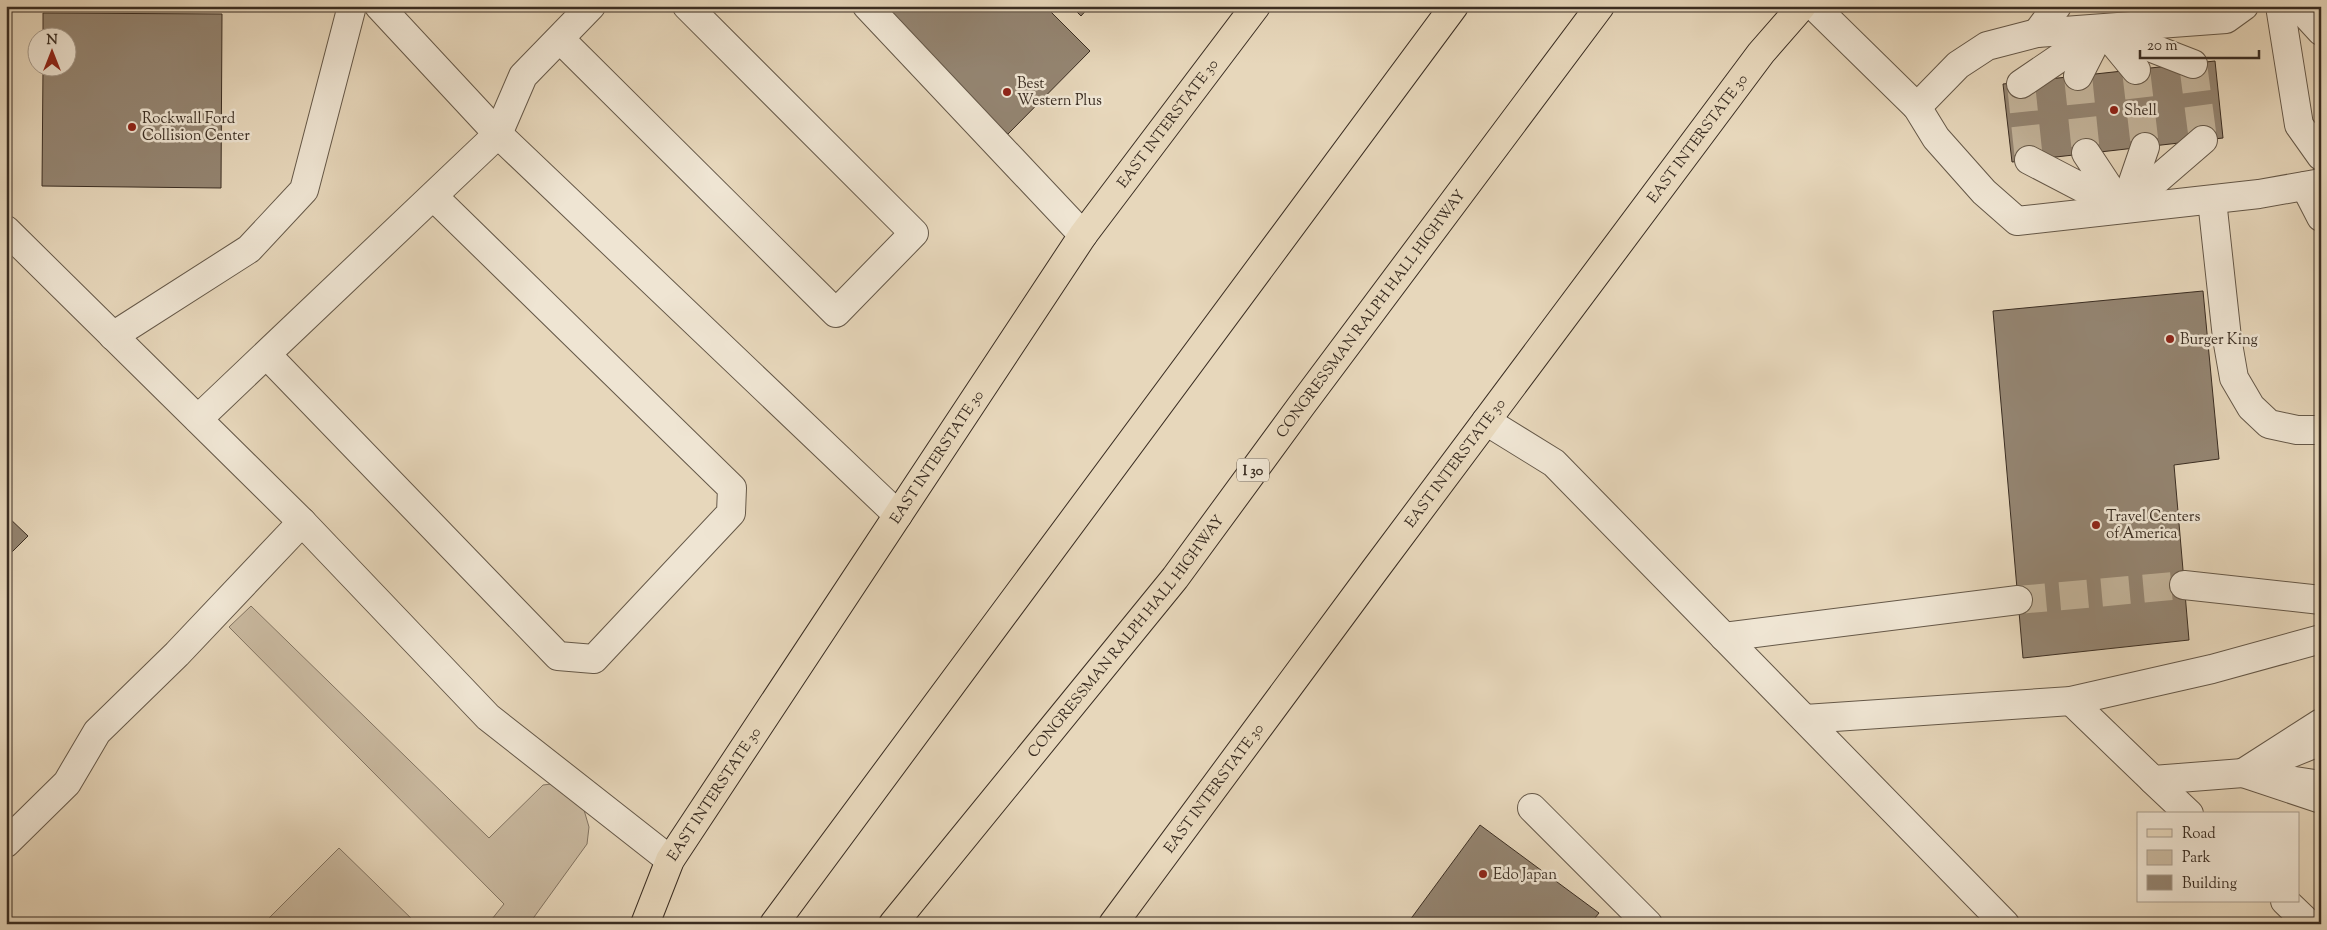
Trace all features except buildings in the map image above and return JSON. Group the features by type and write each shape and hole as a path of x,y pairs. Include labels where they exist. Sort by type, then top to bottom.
{"main road":[{"name":"EAST INTERSTATE 30","path":"645,924 670,860 1083,235 1256,6"},
{"path":"774,924 1454,6"},
{"name":"CONGRESSMAN RALPH HALL HIGHWAY","path":"893,924 1175,578 1600,6"},
{"name":"EAST INTERSTATE 30","path":"1113,924 1761,53 1802,6"}],"lane":[{"path":"113,336 250,249 304,190 352,6"},
{"path":"379,6 498,134 898,515"},
{"path":"198,420 498,134 523,76 591,6"},
{"path":"560,39 836,313 914,233 687,6"},
{"path":"867,6 1083,235"},
{"path":"1814,6 1917,107 1936,138 1984,192 2017,222 2212,200 2313,184 2321,217"},
{"path":"2037,33 2057,6"},
{"path":"1917,107 1958,65 1987,46 2037,33 2226,19 2244,6"},
{"path":"2280,6 2299,125 2321,156"},
{"path":"2298,6 2321,30"},
{"path":"2102,29 2193,64"},
{"path":"2102,29 2136,70"},
{"path":"2078,76 2102,29"},
{"path":"2021,84 2102,29"},
{"path":"2123,209 2203,140"},
{"path":"2123,209 2145,147"},
{"path":"2086,154 2123,209"},
{"path":"2029,160 2123,209"},
{"path":"267,355 558,656 594,659 731,513 732,488 434,197"},
{"path":"2212,200 2227,338 2234,378 2251,407 2270,424 2297,430 2321,430"},
{"path":"6,230 302,522 488,717 670,860"},
{"path":"1486,421 1554,463 2005,924"},
{"path":"6,843 67,782 97,732 176,654 302,522"},
{"path":"2184,585 2321,600"},
{"path":"1724,637 2018,600"},
{"path":"1805,719 2071,701 2212,669 2321,639"},
{"path":"2071,701 2187,812"},
{"path":"2243,773 2321,723"},
{"path":"2243,773 2321,741"},
{"path":"2243,773 2321,757"},
{"path":"2153,780 2243,773 2321,774"},
{"path":"2243,773 2321,785"},
{"path":"2243,773 2321,799"},
{"path":"1532,808 1648,924"},
{"path":"2286,902 2309,924"}],"green space":[{"path":"251,606 489,838 543,785 551,784 584,810 589,827 587,844 529,924 488,924 504,904 229,627"},
{"path":"339,848 417,924 263,924"}],"tunnel":[{"path":"2193,64 2203,140"},
{"path":"2136,70 2145,147"},
{"path":"2078,76 2086,153"},
{"path":"2021,84 2029,160"},
{"path":"2018,600 2184,585"}],"place":[{"name":"Best Western Plus","path":"1007,92"},
{"name":"Shell","path":"2114,110"},
{"name":"Rockwall Ford Collision Center","path":"132,127"},
{"name":"Burger King","path":"2170,339"},
{"name":"Travel Centers of America","path":"2096,525"},
{"name":"Edo Japan","path":"1483,874"}]}
